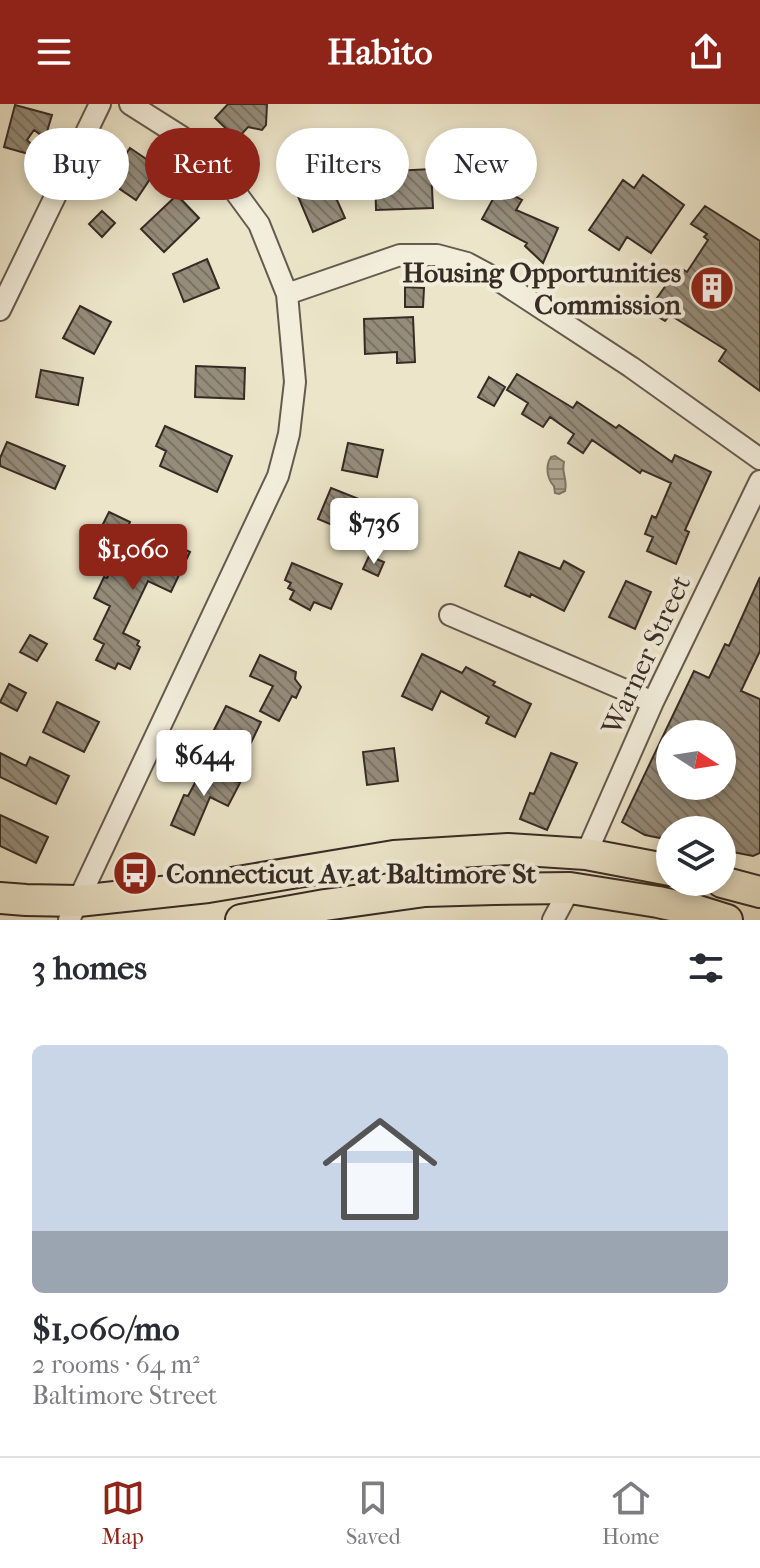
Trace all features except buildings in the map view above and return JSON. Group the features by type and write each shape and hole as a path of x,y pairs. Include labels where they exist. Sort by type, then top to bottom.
{"main road":[{"path":"0,898 74,910 394,856 508,849 586,854 656,867"},
{"path":"736,886 760,892"},
{"path":"241,920 425,891 570,888 658,902 727,920"}],"street":[{"path":"0,310 100,104"},
{"path":"74,910 278,476 289,434 295,382 287,294 259,224 223,175 182,137 130,104"},
{"path":"287,294 400,255 437,255 467,263 631,367 760,459"},
{"name":"Warner Street","path":"586,854 653,702 760,481"},
{"path":"450,615 653,702"},
{"path":"553,920 570,888"}],"shaded area":[{"path":"555,456 564,462 566,487 559,494 555,493 548,472 549,461"}],"place":[{"name":"Housing Opportunities Commission","path":"712,288"},
{"name":"Connecticut Av at Baltimore St","path":"135,873"}]}
